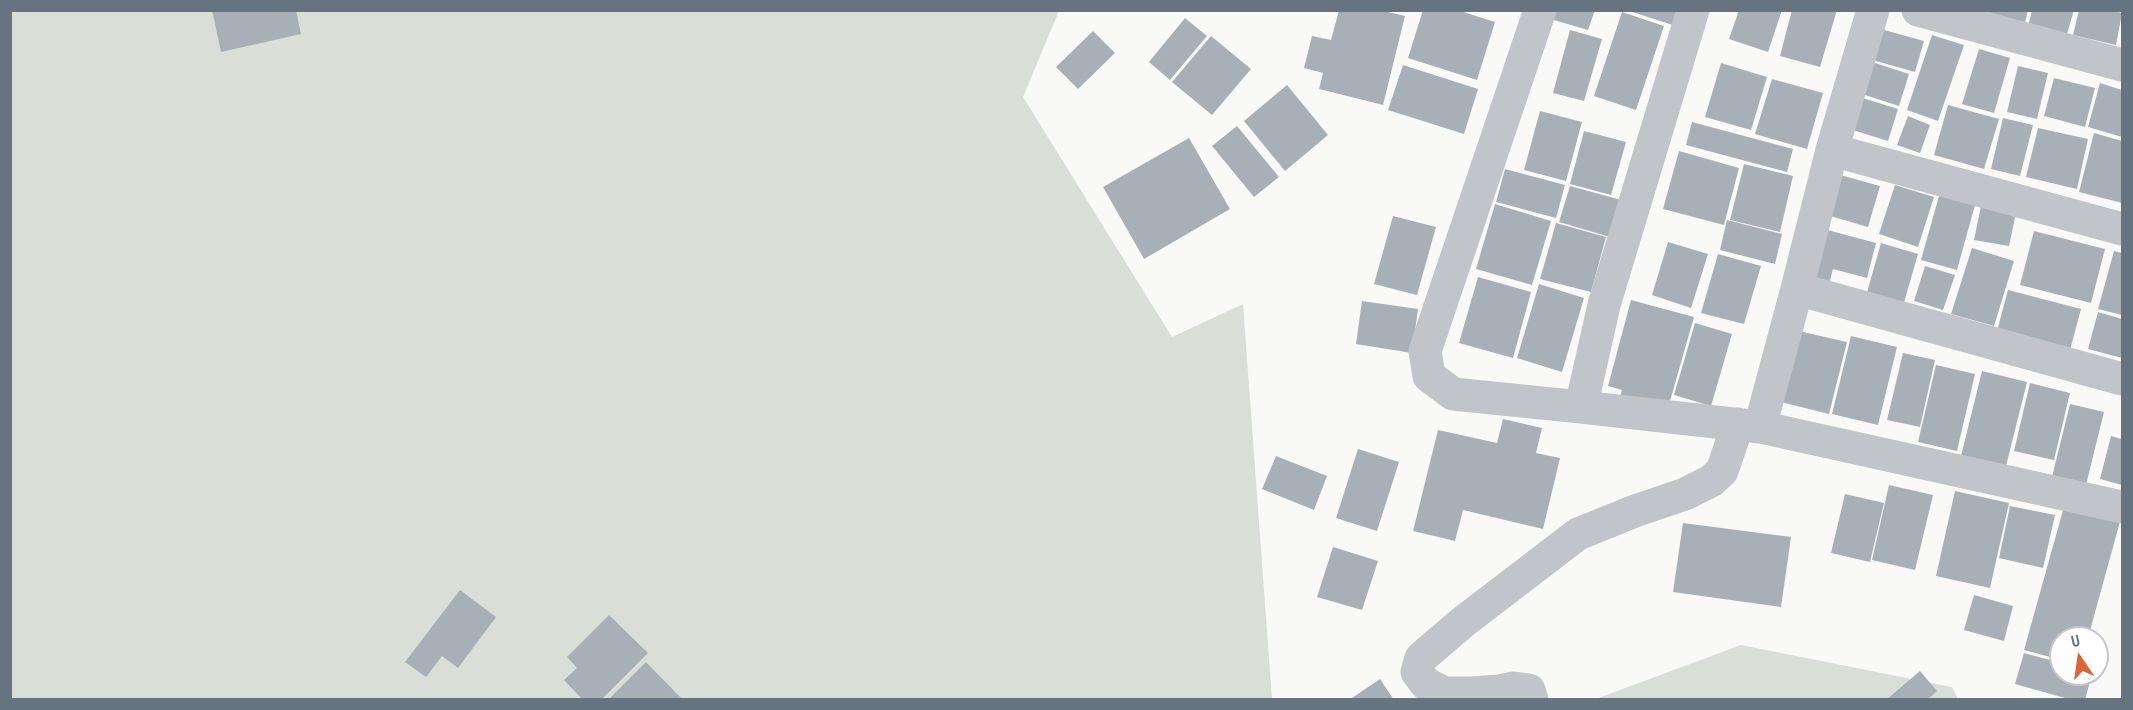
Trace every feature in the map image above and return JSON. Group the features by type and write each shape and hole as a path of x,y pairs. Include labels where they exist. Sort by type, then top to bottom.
{"street":[{"path":"1540,10 1425,351 1429,376 1454,394 1749,426 2122,507"},
{"path":"1581,407 1604,305 1693,10"},
{"path":"1532,699 1529,690 1514,688 1500,691 1445,693 1426,684 1417,672 1421,658 1463,622 1578,534 1685,494 1711,482 1722,471 1749,426 1797,289 1832,150 1873,10"},
{"path":"1918,10 2122,65"},
{"path":"1832,150 2122,229"},
{"path":"1797,289 2122,379"}],"shaded area":[{"path":"10,11 1059,11 1023,97 1172,337 1243,304 1272,699 11,699"},
{"path":"1741,645 1952,687 1958,699 1593,700"}],"building":[{"path":"212,10 296,10 301,34 221,52"},
{"path":"1339,10 1380,10 1405,16 1383,105 1319,89 1323,73 1304,68 1312,36 1331,40"},
{"path":"1423,10 1457,10 1495,22 1477,80 1408,58"},
{"path":"1549,10 1595,10 1588,30 1547,18"},
{"path":"1626,10 1684,10 1679,27"},
{"path":"1739,10 1782,10 1768,52 1729,39"},
{"path":"1792,10 1837,10 1820,67 1780,56"},
{"path":"1988,10 2028,10 2025,23 1987,13"},
{"path":"2032,10 2074,10 2067,34 2029,23"},
{"path":"2079,10 2111,10 2122,13 2116,45 2073,35"},
{"path":"1622,12 1664,26 1636,110 1594,96"},
{"path":"1185,18 1207,36 1170,80 1149,62"},
{"path":"1877,28 1924,41 1915,72 1869,59"},
{"path":"1570,30 1602,39 1584,101 1553,93"},
{"path":"1093,31 1115,53 1078,89 1056,67"},
{"path":"1932,35 1964,45 1938,121 1907,110"},
{"path":"1211,36 1251,69 1212,115 1172,82"},
{"path":"1979,49 2010,58 1994,113 1962,104"},
{"path":"1872,62 1909,74 1899,106 1862,94"},
{"path":"1721,63 1767,77 1751,130 1705,117"},
{"path":"1403,65 1478,89 1464,134 1388,110"},
{"path":"2018,66 2048,73 2037,119 2007,112"},
{"path":"2054,78 2095,88 2085,127 2044,116"},
{"path":"1772,79 1823,93 1807,149 1755,134"},
{"path":"2100,83 2122,90 2122,137 2088,127"},
{"path":"1287,85 1328,135 1285,171 1244,121"},
{"path":"1853,95 1898,109 1888,141 1843,127"},
{"path":"1948,105 1999,119 1984,169 1934,155"},
{"path":"1540,111 1582,122 1566,181 1524,170"},
{"path":"1908,116 1930,125 1920,153 1897,145"},
{"path":"2003,118 2033,125 2020,176 1991,169"},
{"path":"1692,122 1793,149 1787,172 1686,145"},
{"path":"1237,126 1279,177 1254,197 1212,146"},
{"path":"2038,128 2088,139 2077,189 2026,177"},
{"path":"1584,131 1626,142 1611,195 1570,184"},
{"path":"2094,133 2122,141 2122,203 2079,192"},
{"path":"1189,138 1230,209 1144,259 1103,187"},
{"path":"1679,151 1739,168 1724,225 1663,209"},
{"path":"1744,164 1793,176 1780,232 1730,220"},
{"path":"1505,169 1565,185 1556,218 1496,202"},
{"path":"1833,173 1880,186 1868,227 1820,213"},
{"path":"1895,185 1934,197 1918,247 1879,234"},
{"path":"1570,186 1621,200 1610,237 1559,222"},
{"path":"1939,196 1975,205 1957,270 1921,260"},
{"path":"1495,204 1551,221 1532,285 1476,269"},
{"path":"1981,206 2016,213 2009,246 1974,240"},
{"path":"1393,216 1436,227 1417,295 1374,284"},
{"path":"1727,220 1782,234 1775,264 1720,250"},
{"path":"1556,223 1606,237 1591,292 1540,279"},
{"path":"1820,228 1876,243 1867,278 1833,269 1829,285 1806,279"},
{"path":"2034,231 2105,249 2091,303 2020,285"},
{"path":"1668,242 1708,254 1691,308 1652,295"},
{"path":"1881,243 1918,254 1903,306 1866,296"},
{"path":"1972,248 2014,261 1994,326 1951,314"},
{"path":"2114,251 2122,253 2122,315 2098,309"},
{"path":"1718,254 1761,266 1744,324 1701,313"},
{"path":"1925,266 1955,275 1943,310 1914,301"},
{"path":"1478,277 1531,292 1513,358 1459,343"},
{"path":"1539,284 1584,298 1562,372 1517,358"},
{"path":"2008,290 2081,309 2070,350 1997,331"},
{"path":"1631,300 1694,317 1666,415 1619,401 1622,390 1608,386"},
{"path":"1362,301 1418,309 1412,353 1356,344"},
{"path":"2098,312 2122,319 2122,358 2088,349"},
{"path":"1695,323 1732,334 1711,406 1674,395"},
{"path":"1790,329 1847,342 1829,414 1773,400"},
{"path":"1851,336 1897,347 1878,425 1832,414"},
{"path":"1903,353 1935,360 1920,427 1887,420"},
{"path":"1936,365 1975,374 1957,451 1918,442"},
{"path":"1982,371 2027,382 2006,466 1961,456"},
{"path":"2030,383 2070,393 2054,460 2014,451"},
{"path":"2070,404 2104,412 2085,489 2051,481"},
{"path":"1503,419 1542,428 1536,453 1560,458 1543,529 1463,510 1455,541 1413,531 1438,430 1497,443"},
{"path":"2111,436 2122,439 2122,485 2100,479"},
{"path":"1358,449 1399,462 1377,531 1336,518"},
{"path":"1276,456 1327,476 1314,510 1262,489"},
{"path":"1889,485 1933,495 1915,570 1872,560"},
{"path":"1955,491 2009,503 1990,588 1936,576"},
{"path":"1845,494 1884,503 1870,562 1831,553"},
{"path":"2065,503 2121,518 2091,626 2049,626 2049,657 2024,650"},
{"path":"2010,506 2055,515 2043,568 1999,558"},
{"path":"1683,523 1791,537 1781,607 1673,592"},
{"path":"1333,547 1378,561 1362,610 1317,597"},
{"path":"460,590 496,617 458,668 442,656 426,677 405,662"},
{"path":"1974,595 2013,606 2004,641 1964,630"},
{"path":"609,615 648,653 601,700 583,700 564,680 577,668 567,657"},
{"path":"2024,653 2049,660 2049,686 2089,686 2085,700 2072,700 2015,684"},
{"path":"646,662 683,700 608,700"},
{"path":"1920,671 1937,691 1927,700 1886,700"},
{"path":"1380,679 1394,700 1349,700"}]}
